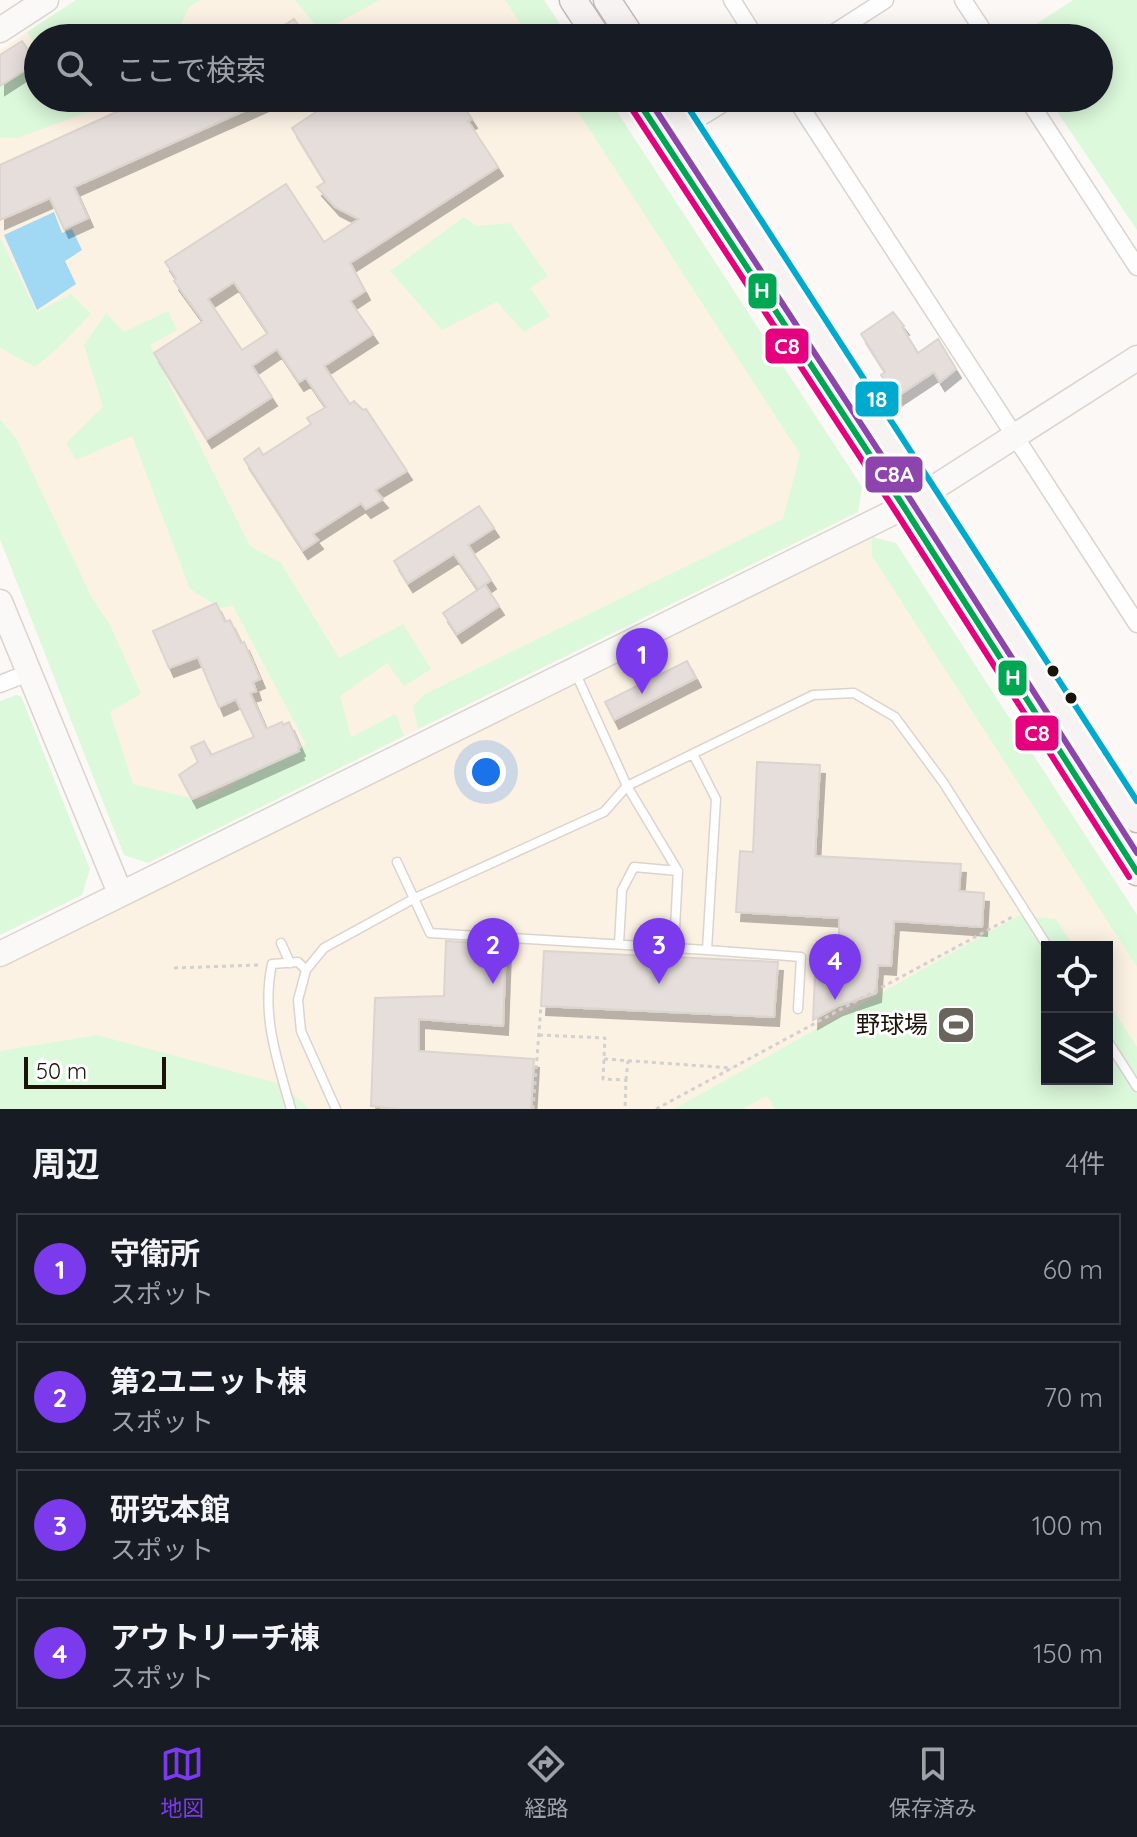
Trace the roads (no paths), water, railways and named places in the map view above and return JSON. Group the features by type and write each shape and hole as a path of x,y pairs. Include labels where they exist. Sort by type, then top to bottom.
{"main road":[{"path":"573,0 589,24"},
{"path":"607,0 623,24"},
{"path":"646,112 1137,819"},
{"path":"679,112 1137,872"}],"street":[{"path":"0,30 46,0"},
{"path":"732,0 747,24"},
{"path":"848,24 885,0"},
{"path":"963,0 979,24"},
{"path":"703,116 709,112"},
{"path":"804,112 1137,624"},
{"path":"1036,112 1137,267"},
{"path":"0,954 915,501 1137,358"},
{"path":"0,602 120,893"},
{"path":"0,684 28,673"}],"lane":[{"path":"575,669 578,684 627,786 678,871 674,948"},
{"path":"336,1109 301,1031 298,1000 306,970 324,948 415,898 604,812 627,786 813,695 854,693 895,717 943,782 1044,941"},
{"path":"693,754 716,799 707,950"},
{"path":"397,862 430,933 801,957 798,1009"},
{"path":"619,944 622,890 634,867 678,871"},
{"path":"281,943 290,963"},
{"path":"291,1109 271,1038 267,987 272,964 298,962 306,970"},
{"path":"1113,1049 1137,1087"}],"water":[{"path":"54,212 62,233 72,229 82,250 65,261 76,284 37,310 4,235"}],"place":[{"name":"守衛所","path":"642,694"},
{"name":"第2ユニット棟","path":"493,984"},
{"name":"研究本館","path":"659,984"},
{"name":"アウトリーチ棟","path":"835,1000"},
{"name":"野球場","path":"956,1025"}]}
